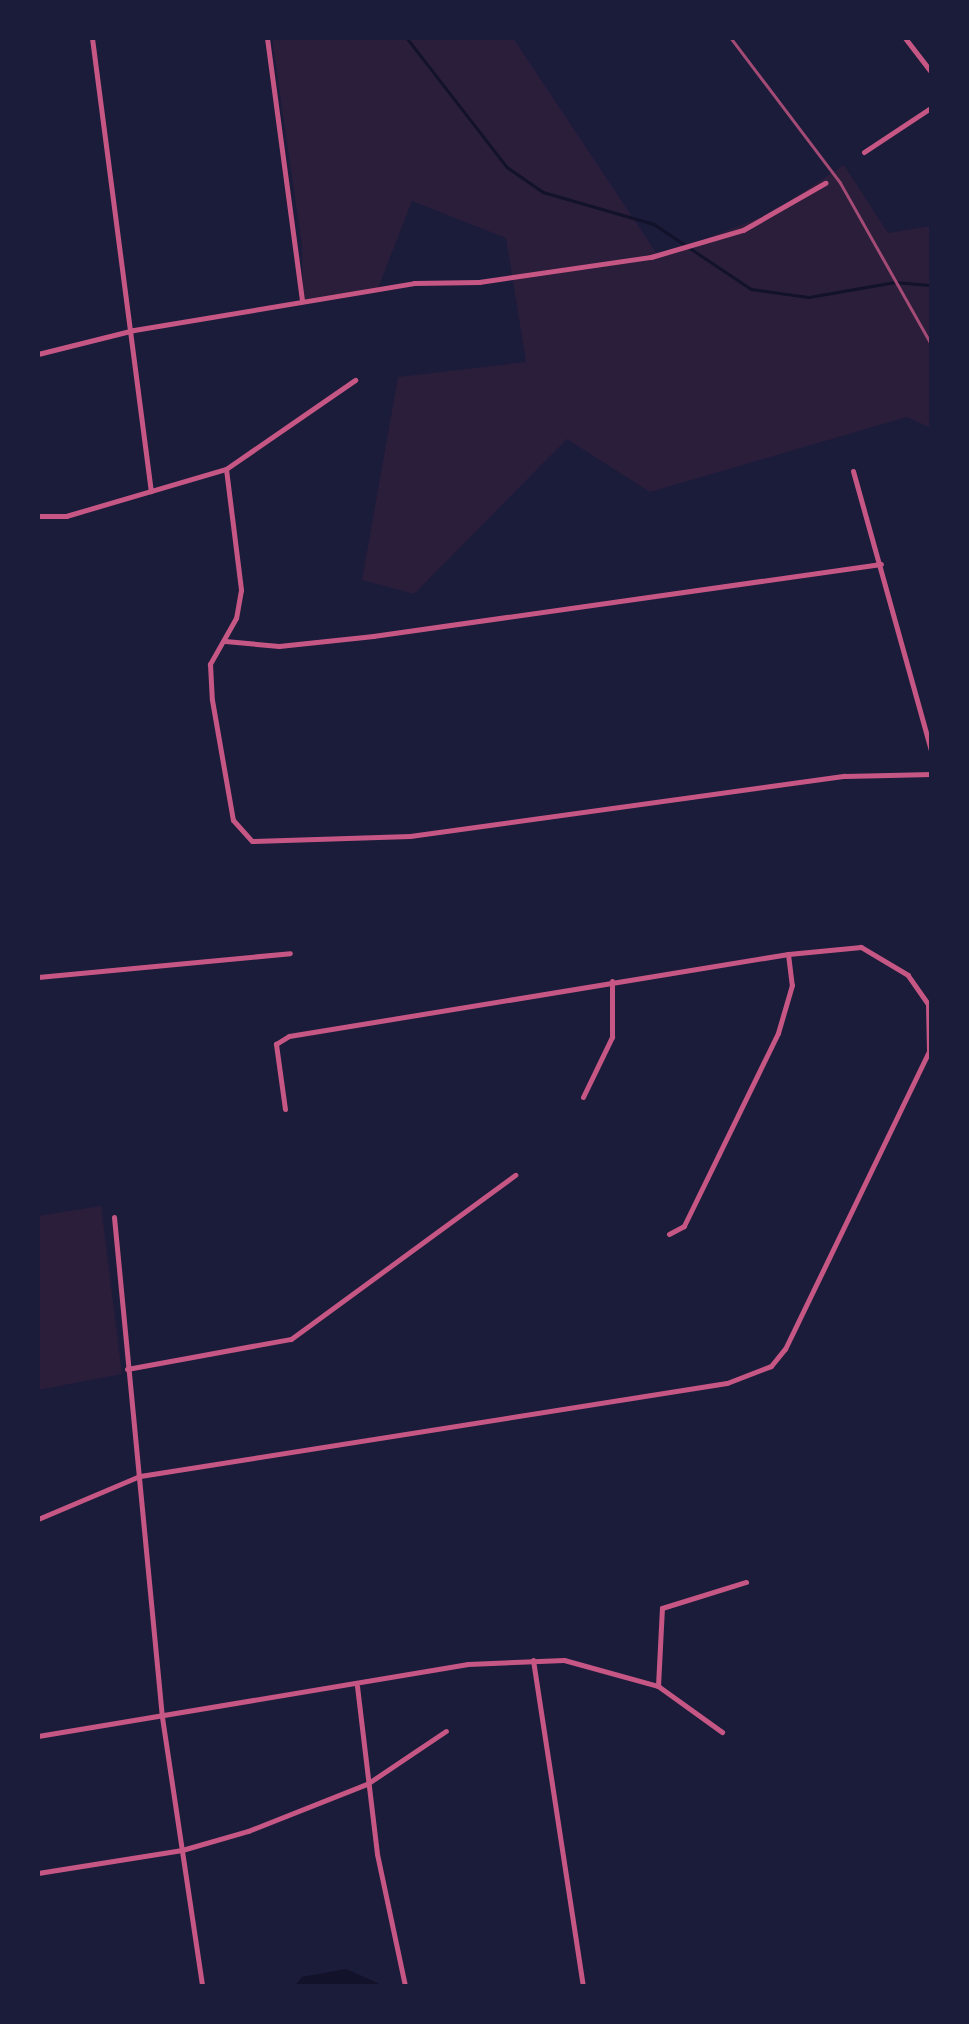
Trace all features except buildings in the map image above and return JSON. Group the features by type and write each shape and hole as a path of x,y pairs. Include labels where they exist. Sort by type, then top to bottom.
{"street":[{"path":"92,38 134,330 150,491"},
{"path":"266,38 302,301"},
{"path":"905,38 932,72"},
{"path":"864,152 932,107"},
{"path":"38,354 134,330 302,301 651,257 743,230 826,184"},
{"path":"38,516 66,516 226,469 355,380"},
{"path":"226,469 242,590 210,664 212,700 233,820 242,834 264,843 326,835 410,836 845,776 932,774"},
{"path":"853,471 932,753"},
{"path":"223,640 279,646 372,636 881,564"},
{"path":"38,1519 140,1476 726,1384 771,1366 785,1350 906,1106 928,1051 928,1004 886,957 861,947 612,980 290,1036 276,1044 285,1109"},
{"path":"38,977 290,953"},
{"path":"669,1234 684,1226 778,1033 792,985 788,954"},
{"path":"583,1096 612,1037 612,980"},
{"path":"128,1369 291,1339 514,1175"},
{"path":"114,1217 162,1717 202,1986"},
{"path":"658,1686 662,1608 746,1582"},
{"path":"38,1736 357,1686 468,1664 533,1660 564,1660 658,1686 722,1732"},
{"path":"533,1660 583,1986"},
{"path":"357,1686 367,1784 405,1986"},
{"path":"38,1873 182,1850 367,1784 446,1731"}],"shaded area":[{"path":"272,38 513,38 659,257 771,213 844,165 888,233 931,226 931,428 907,417 650,492 567,439 414,594 362,580 398,377 526,362 506,238 412,201 376,293 303,304 302,246"},
{"path":"101,1206 122,1374 38,1390 38,1216"},
{"path":"346,1969 384,1986 295,1986 302,1977"}],"waterway":[{"path":"407,38 507,167 543,192 654,224 751,289 809,297 895,282 932,285"}],"railway":[{"path":"731,38 840,182 932,345"}]}
